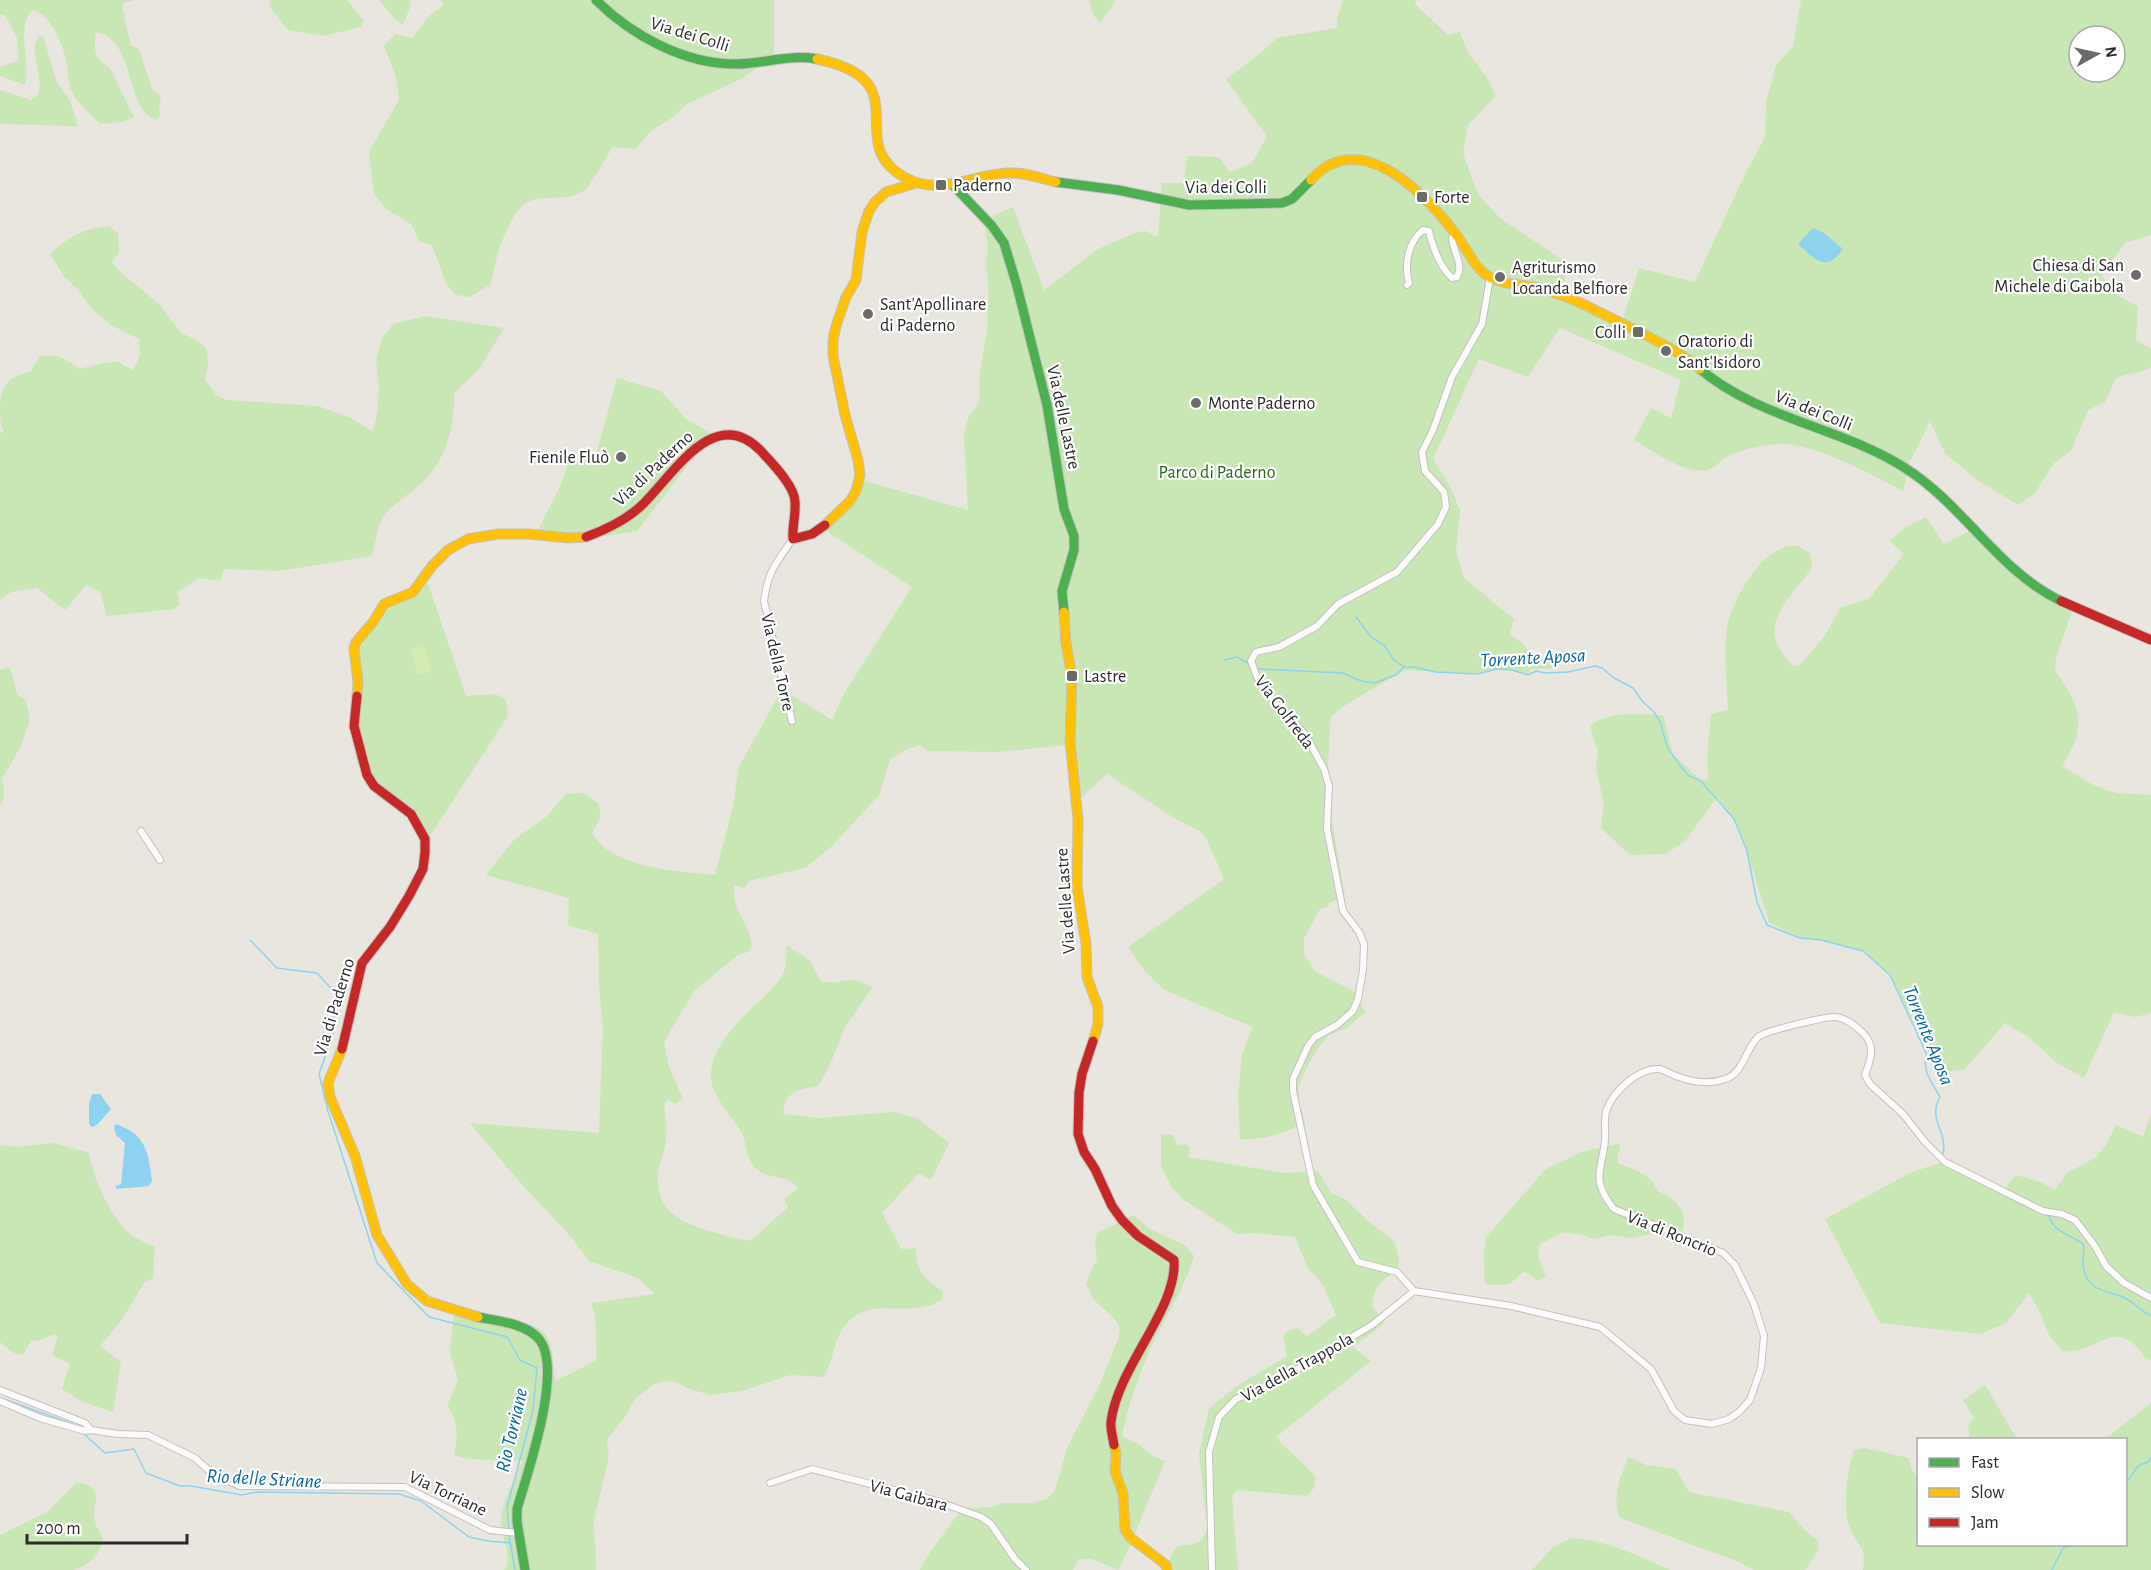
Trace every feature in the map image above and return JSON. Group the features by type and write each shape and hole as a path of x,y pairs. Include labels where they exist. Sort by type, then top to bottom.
{"street":[{"name":"Via dei Colli","path":"596,0 637,34 706,60 732,64 788,56 807,57 834,63 857,72 868,82 874,94 877,115 875,138 878,153 887,166 916,183 933,186 1014,173 1064,184 1117,189 1181,204 1213,206 1250,203 1275,204 1283,203 1290,198 1330,163 1345,158 1361,159 1377,164 1407,183 1439,212 1481,270 1490,278 1541,288 1594,310 1669,346 1716,382 1742,396 1903,466 1930,488 2031,583 2065,603 2151,640"},
{"path":"793,539 804,537 827,524 852,500 859,483 860,467 845,419 833,356 834,338 845,300 854,286 858,249 872,207 884,194 916,183"},
{"name":"Via delle Lastre","path":"952,184 992,226 1004,243 1047,405 1058,458 1064,508 1074,536 1074,550 1062,591 1066,644 1072,676 1070,741 1078,819 1077,886 1086,944 1087,977 1098,1007 1098,1024 1082,1074 1079,1093 1078,1134 1084,1152 1122,1220 1138,1236 1174,1260 1175,1272 1161,1310 1132,1362 1116,1399 1110,1424 1116,1453 1115,1472 1123,1493 1125,1530 1131,1538 1166,1565 1167,1570"},
{"path":"1407,285 1409,283 1406,264 1418,234 1423,230 1429,231 1434,251 1447,273 1452,278 1457,277 1461,270 1459,259 1453,248 1452,238 1456,235"},
{"name":"Via Golfreda","path":"1414,1291 1397,1272 1358,1262 1313,1185 1293,1091 1293,1079 1308,1046 1315,1037 1337,1025 1353,1011 1358,999 1363,970 1364,944 1359,932 1343,911 1327,829 1329,786 1324,770 1305,734 1275,702 1251,664 1256,652 1279,647 1317,626 1338,604 1397,572 1438,524 1446,507 1444,492 1425,471 1422,452 1433,430 1452,377 1482,324 1490,278"},
{"name":"Via di Paderno","path":"512,1532 542,1422 548,1390 546,1353 539,1339 528,1331 515,1325 445,1308 427,1301 407,1284 377,1235 355,1156 330,1097 327,1083 344,1044 357,975 367,956 390,927 410,896 423,869 425,852 425,839 411,814 374,786 367,775 354,726 358,683 354,648 384,604 412,595 424,576 449,548 466,540 487,535 576,539 596,533 617,523 639,507 696,449 717,435 738,434 749,439 760,449 784,481 794,495 793,539"},
{"name":"Via della Torre","path":"792,721 764,601 766,584 771,571 793,539"},
{"path":"141,831 160,860"},
{"name":"Via di Roncrio","path":"1414,1291 1510,1306 1600,1327 1651,1368 1674,1411 1685,1420 1712,1424 1729,1419 1750,1401 1761,1368 1764,1336 1754,1304 1735,1265 1723,1253 1614,1209 1603,1195 1598,1174 1605,1141 1605,1111 1617,1093 1643,1072 1659,1069 1684,1079 1710,1083 1727,1079 1737,1073 1746,1052 1759,1035 1778,1028 1835,1017 1852,1022 1870,1041 1872,1057 1865,1075 1870,1084 1903,1114 1925,1142 1945,1162 2043,1211 2062,1214 2075,1220 2095,1245 2106,1266 2124,1283 2151,1298"},
{"name":"Via della Trappola","path":"1212,1570 1209,1452 1219,1417 1236,1399 1274,1383 1372,1325 1414,1291"},
{"name":"Via Torriane","path":"0,1390 85,1423 85,1430"},
{"name":"Via Torriane","path":"0,1401 40,1418 85,1430 148,1435 195,1458 214,1476 240,1486 405,1487 490,1530 512,1532"},
{"name":"Via Gaibara","path":"770,1483 812,1469 937,1501 986,1520 1026,1570"},
{"path":"512,1532 525,1570"}],"green space":[{"path":"0,0 136,0 124,3 122,7 131,46 140,52 152,89 159,94 161,99 160,116 156,120 146,113 139,103 119,49 110,38 98,32 95,34 95,50 98,59 110,68 134,117 122,122 101,124 74,96 59,37 45,17 33,10 28,16 24,34 25,85 0,76 0,67 19,60 17,38 5,15 0,15"},
{"path":"269,0 347,0 364,21 361,27 323,36 288,30 270,7"},
{"path":"379,0 411,0 403,25 394,18"},
{"path":"441,0 774,0 774,56 741,79 687,104 672,118 651,131 635,149 613,147 588,187 580,193 567,197 532,200 524,205 516,213 504,236 491,284 470,297 456,295 446,284 432,245 420,242 411,224 386,209 374,194 369,152 399,100 396,77 384,46 395,34 412,38 430,15 444,5"},
{"path":"1089,0 1116,0 1100,23 1094,16"},
{"name":"Parco di Paderno","path":"1343,0 1415,0 1416,5 1448,35 1460,32 1468,52 1487,78 1496,96 1468,125 1463,153 1477,193 1500,218 1570,265 1560,290 1623,319 1639,268 1695,282 1745,174 1765,137 1766,103 1776,65 1793,47 1801,0 2151,0 2151,235 2125,243 2102,275 2117,294 2138,306 2136,340 2151,349 2151,367 2116,378 2105,402 2088,410 2071,451 2053,464 2035,493 2018,505 1977,480 1945,453 1930,421 1909,464 1903,491 1843,461 1794,445 1779,444 1751,448 1731,455 1714,467 1701,471 1670,462 1634,440 1651,408 1671,418 1681,380 1560,328 1528,377 1479,359 1433,459 1451,488 1460,511 1456,551 1464,578 1514,619 1510,634 1527,650 1559,668 1531,669 1528,675 1512,670 1494,670 1477,674 1405,670 1350,702 1331,716 1328,766 1331,817 1345,895 1320,909 1304,938 1304,953 1314,971 1357,993 1365,1012 1347,1028 1329,1035 1307,1067 1298,1087 1305,1123 1273,1135 1257,1139 1240,1139 1238,1096 1242,1054 1253,1027 1164,990 1143,969 1128,947 1224,879 1208,842 1201,832 1174,818 1107,774 1071,807 1066,745 999,752 927,751 920,745 905,750 890,760 879,795 832,846 805,868 749,881 744,888 734,885 735,902 748,930 752,946 748,952 738,955 694,991 664,1042 668,1064 683,1099 675,1104 668,1099 664,1104 666,1135 659,1168 659,1192 668,1210 685,1221 737,1239 752,1240 788,1207 784,1199 798,1188 788,1180 765,1174 755,1167 749,1158 742,1135 719,1099 711,1079 712,1067 720,1045 782,976 786,965 787,945 810,961 821,981 851,980 872,988 845,1027 829,1067 818,1086 794,1092 787,1100 783,1114 819,1118 893,1112 917,1118 949,1143 931,1180 919,1173 882,1213 901,1249 916,1248 917,1262 922,1274 943,1291 942,1299 919,1308 882,1308 860,1313 844,1326 823,1377 790,1375 742,1391 710,1395 687,1388 677,1382 665,1381 654,1384 636,1398 608,1438 609,1456 594,1520 596,1570 504,1570 508,1554 501,1516 505,1500 522,1461 468,1459 454,1455 457,1429 447,1406 458,1380 450,1353 454,1308 517,1320 539,1329 545,1334 550,1344 556,1381 597,1360 595,1314 591,1303 655,1294 638,1278 589,1261 572,1238 518,1180 470,1123 599,1133 603,1026 599,987 598,934 568,925 569,898 486,875 514,840 547,816 566,794 583,793 598,803 601,816 592,833 602,845 615,854 648,866 715,875 732,811 739,767 782,689 832,720 845,692 912,587 822,528 842,513 861,480 968,510 964,435 968,418 979,402 980,372 987,330 989,292 986,264 988,249 984,220 1013,207 1044,290 1098,249 1135,233 1146,231 1158,236 1162,183 1183,183 1188,156 1218,157 1230,172 1252,163 1267,137 1226,79 1277,38 1337,28 1337,19"},
{"path":"39,36 43,36 57,83 70,100 78,126 0,124 0,90 31,100 40,89 35,52"},
{"path":"109,226 118,233 119,252 112,262 160,305 181,333 197,340 207,349 208,366 205,379 216,395 227,400 318,406 351,418 373,432 378,408 379,386 376,361 382,338 393,324 425,316 504,328 480,368 454,393 453,420 441,457 426,479 385,515 378,529 372,556 279,571 224,569 220,581 198,578 177,593 180,603 174,609 107,616 100,592 86,585 65,610 37,588 11,592 0,600 0,433 4,432 0,421 0,401 4,389 16,376 30,372 40,356 61,357 79,369 119,362 133,371 140,355 139,339 111,325 91,308 79,291 63,275 50,254 77,234"},
{"path":"617,378 661,391 686,419 712,434 637,531 560,543 559,536 538,530 560,487 569,461 595,459"},
{"path":"1926,517 1944,544 1974,529 2012,565 2074,606 2056,658 2055,671 2071,695 2078,717 2075,740 2062,766 2093,785 2116,793 2151,795 2151,1013 2135,1017 2114,1012 2084,1078 2057,1063 2030,1038 2005,1023 1964,1070 1938,1072 1890,975 1863,951 1821,940 1800,938 1769,922 1747,851 1734,819 1717,797 1686,840 1666,854 1630,855 1601,828 1604,804 1596,768 1598,751 1590,726 1615,715 1663,715 1673,754 1700,780 1709,779 1707,760 1711,714 1728,710 1725,659 1727,628 1735,603 1751,575 1772,553 1784,547 1797,546 1810,553 1812,568 1781,610 1775,628 1776,641 1785,656 1792,666 1800,665 1824,637 1841,607 1869,599 1904,554 1890,541 1906,527"},
{"path":"425,575 466,696 495,694 506,699 508,716 424,845 416,826 391,800 367,787 356,759 350,723 356,681 355,643 383,603 410,591"},
{"path":"424,646 431,672 418,675 411,649"},
{"path":"10,667 17,694 26,701 30,719 21,746 2,779 4,794 2,805 0,804 0,670"},
{"path":"2151,1113 2151,1360 2146,1359 2135,1345 2125,1338 2115,1337 2075,1351 2063,1351 2049,1335 2041,1314 2029,1293 2006,1323 1980,1334 1880,1323 1825,1219 1912,1172 1952,1159 1957,1165 2005,1188 2016,1175 2040,1182 2055,1190 2067,1173 2095,1158 2106,1145 2116,1125 2143,1137"},
{"path":"1161,1134 1172,1135 1178,1145 1187,1144 1190,1148 1188,1157 1284,1173 1318,1171 1331,1193 1345,1199 1394,1241 1399,1258 1398,1269 1377,1287 1373,1298 1372,1306 1385,1323 1353,1347 1371,1361 1276,1437 1316,1478 1314,1488 1307,1496 1237,1490 1232,1496 1238,1570 1167,1570 1172,1553 1178,1546 1197,1543 1203,1537 1207,1527 1199,1454 1209,1408 1237,1386 1287,1356 1283,1336 1288,1331 1297,1328 1307,1336 1336,1315 1324,1287 1308,1269 1295,1237 1256,1233 1237,1234 1184,1200 1173,1189 1161,1166"},
{"path":"52,1143 88,1152 94,1174 121,1225 138,1239 155,1247 153,1278 144,1283 121,1321 100,1346 121,1362 113,1412 81,1401 62,1389 70,1364 52,1355 58,1336 53,1334 39,1341 31,1340 23,1355 14,1353 0,1342 0,1145 17,1147"},
{"path":"1620,1143 1617,1163 1646,1176 1658,1191 1672,1199 1681,1208 1684,1221 1681,1237 1667,1231 1631,1238 1611,1235 1594,1239 1564,1232 1540,1244 1538,1258 1546,1276 1538,1281 1526,1272 1507,1284 1485,1284 1486,1237 1546,1169 1582,1152"},
{"path":"1134,1215 1148,1228 1186,1246 1194,1256 1180,1292 1146,1359 1124,1425 1122,1436 1140,1445 1149,1454 1165,1461 1118,1570 1092,1559 1079,1559 1073,1570 920,1570 928,1555 962,1509 991,1507 1003,1503 1032,1503 1047,1499 1055,1491 1067,1448 1101,1382 1120,1328 1114,1318 1093,1299 1086,1283 1097,1259 1095,1244 1097,1233"},
{"path":"1985,1385 2016,1438 1970,1438 1968,1425 1974,1418 1963,1400"},
{"path":"2151,1403 2151,1570 1863,1570 1864,1555 1849,1526 1846,1510 1848,1477 1854,1450 1865,1448 1909,1458 1911,1469 1917,1476 1917,1546 2127,1546 2127,1438 2106,1438"},
{"path":"1628,1457 1646,1465 1676,1469 1689,1492 1789,1512 1819,1542 1818,1551 1805,1570 1754,1570 1739,1562 1620,1518 1616,1502 1620,1480"},
{"path":"76,1483 89,1485 97,1496 94,1518 103,1538 100,1549 89,1563 72,1570 0,1570 0,1535 47,1512"},
{"path":"1571,1538 1610,1545 1670,1570 1532,1570 1552,1548"}],"water":[{"path":"1813,228 1824,233 1843,249 1831,261 1821,262 1798,244"},
{"path":"92,1094 100,1094 111,1109 98,1124 92,1127 89,1124 89,1103"},
{"path":"116,1124 134,1133 144,1146 152,1181 149,1186 117,1189 115,1186 121,1184 125,1143 116,1135 114,1128"}],"waterway":[{"path":"1356,617 1371,637 1385,646 1393,659 1404,667"},
{"name":"Torrente Aposa","path":"1224,660 1237,657 1249,664"},
{"name":"Torrente Aposa","path":"1258,669 1343,673 1361,681 1374,683 1396,675 1404,667 1435,672 1477,674 1497,669 1512,670 1528,675 1536,671 1568,672 1595,666 1633,688 1654,712 1660,722 1668,749 1682,768 1689,776 1700,780 1734,819 1747,851 1757,902 1767,925 1800,938 1821,940 1863,951 1890,975 1927,1055 1927,1071 1940,1097 1936,1112 1943,1139 1943,1154"},
{"name":"Rio Torriane","path":"250,940 277,968 317,973 336,994 333,1034 319,1074 328,1111 377,1263 429,1317 507,1337 520,1360 537,1368 533,1411 507,1507 509,1531"},
{"name":"Torrente Aposa","path":"2049,1216 2059,1230 2083,1244 2083,1267 2086,1276 2095,1287 2127,1299 2151,1315"},
{"name":"Rio delle Striane","path":"4,1399 78,1426"},
{"name":"Rio delle Striane","path":"84,1434 105,1453 134,1449 146,1473 180,1486 242,1495 256,1492 399,1494 421,1501 469,1537 510,1543"},
{"path":"2127,1482 2139,1465 2148,1462 2151,1457"},
{"name":"Rio Torriane","path":"509,1535 515,1570"},
{"path":"2052,1570 2063,1548 2070,1546"}],"traffic: fast":[{"path":"596,0 625,25 642,36 697,59 735,64 787,58 817,59"},
{"path":"1056,182 1118,190 1189,205 1282,203 1292,199 1311,180"},
{"path":"952,184 992,226 1004,243 1017,286 1047,405 1064,509 1074,536 1074,550 1062,591 1064,612"},
{"path":"1700,369 1723,386 1748,400 1854,442 1905,468 1945,500 2018,573 2061,601"},
{"path":"478,1317 510,1323 525,1329 538,1338 545,1352 548,1372 546,1396 535,1447 517,1509 525,1570"}],"traffic: slow":[{"path":"817,59 848,69 866,82 874,97 879,146 886,162 904,177 917,183 942,185 1013,173 1056,182"},
{"path":"1311,180 1330,165 1349,159 1369,162 1389,171 1426,200 1455,233 1478,267 1488,276 1501,282 1546,290 1575,301 1662,344 1700,369"},
{"path":"825,525 850,501 856,491 860,475 833,356 836,326 846,297 856,280 862,232 869,211 886,192 916,183"},
{"path":"357,696 358,683 354,648 356,642 373,622 384,604 413,592 432,566 448,550 468,539 498,534 586,537"},
{"path":"1064,612 1066,644 1072,676 1070,741 1078,819 1077,886 1086,944 1087,977 1098,1007 1098,1024 1093,1041"},
{"path":"342,1049 328,1083 330,1097 355,1156 377,1235 407,1284 427,1301 478,1317"},
{"path":"1114,1445 1115,1472 1123,1493 1125,1530 1131,1538 1166,1565 1167,1570"}],"traffic: jam":[{"path":"586,537 629,516 694,449 710,439 726,435 743,438 760,450 787,482 795,502 793,539 812,534 825,525"},
{"path":"2061,601 2151,640"},
{"path":"342,1049 362,963 390,927 409,896 423,869 425,852 425,839 411,814 374,786 367,775 354,726 357,696"},
{"path":"1093,1041 1082,1074 1079,1093 1078,1134 1084,1152 1095,1169 1112,1206 1122,1220 1138,1236 1174,1260 1173,1279 1167,1298 1124,1381 1116,1402 1111,1425 1114,1445"}],"place":[{"name":"Paderno","path":"941,185"},
{"name":"Forte","path":"1422,197"},
{"name":"Chiesa di San Michele di Gaibola","path":"2136,275"},
{"name":"Agriturismo Locanda Belfiore","path":"1500,277"},
{"name":"Sant'Apollinare di Paderno","path":"868,314"},
{"name":"Colli","path":"1638,332"},
{"name":"Oratorio di Sant'Isidoro","path":"1666,351"},
{"name":"Monte Paderno","path":"1196,403"},
{"name":"Fienile Fluò","path":"621,457"},
{"name":"Lastre","path":"1072,676"}]}
